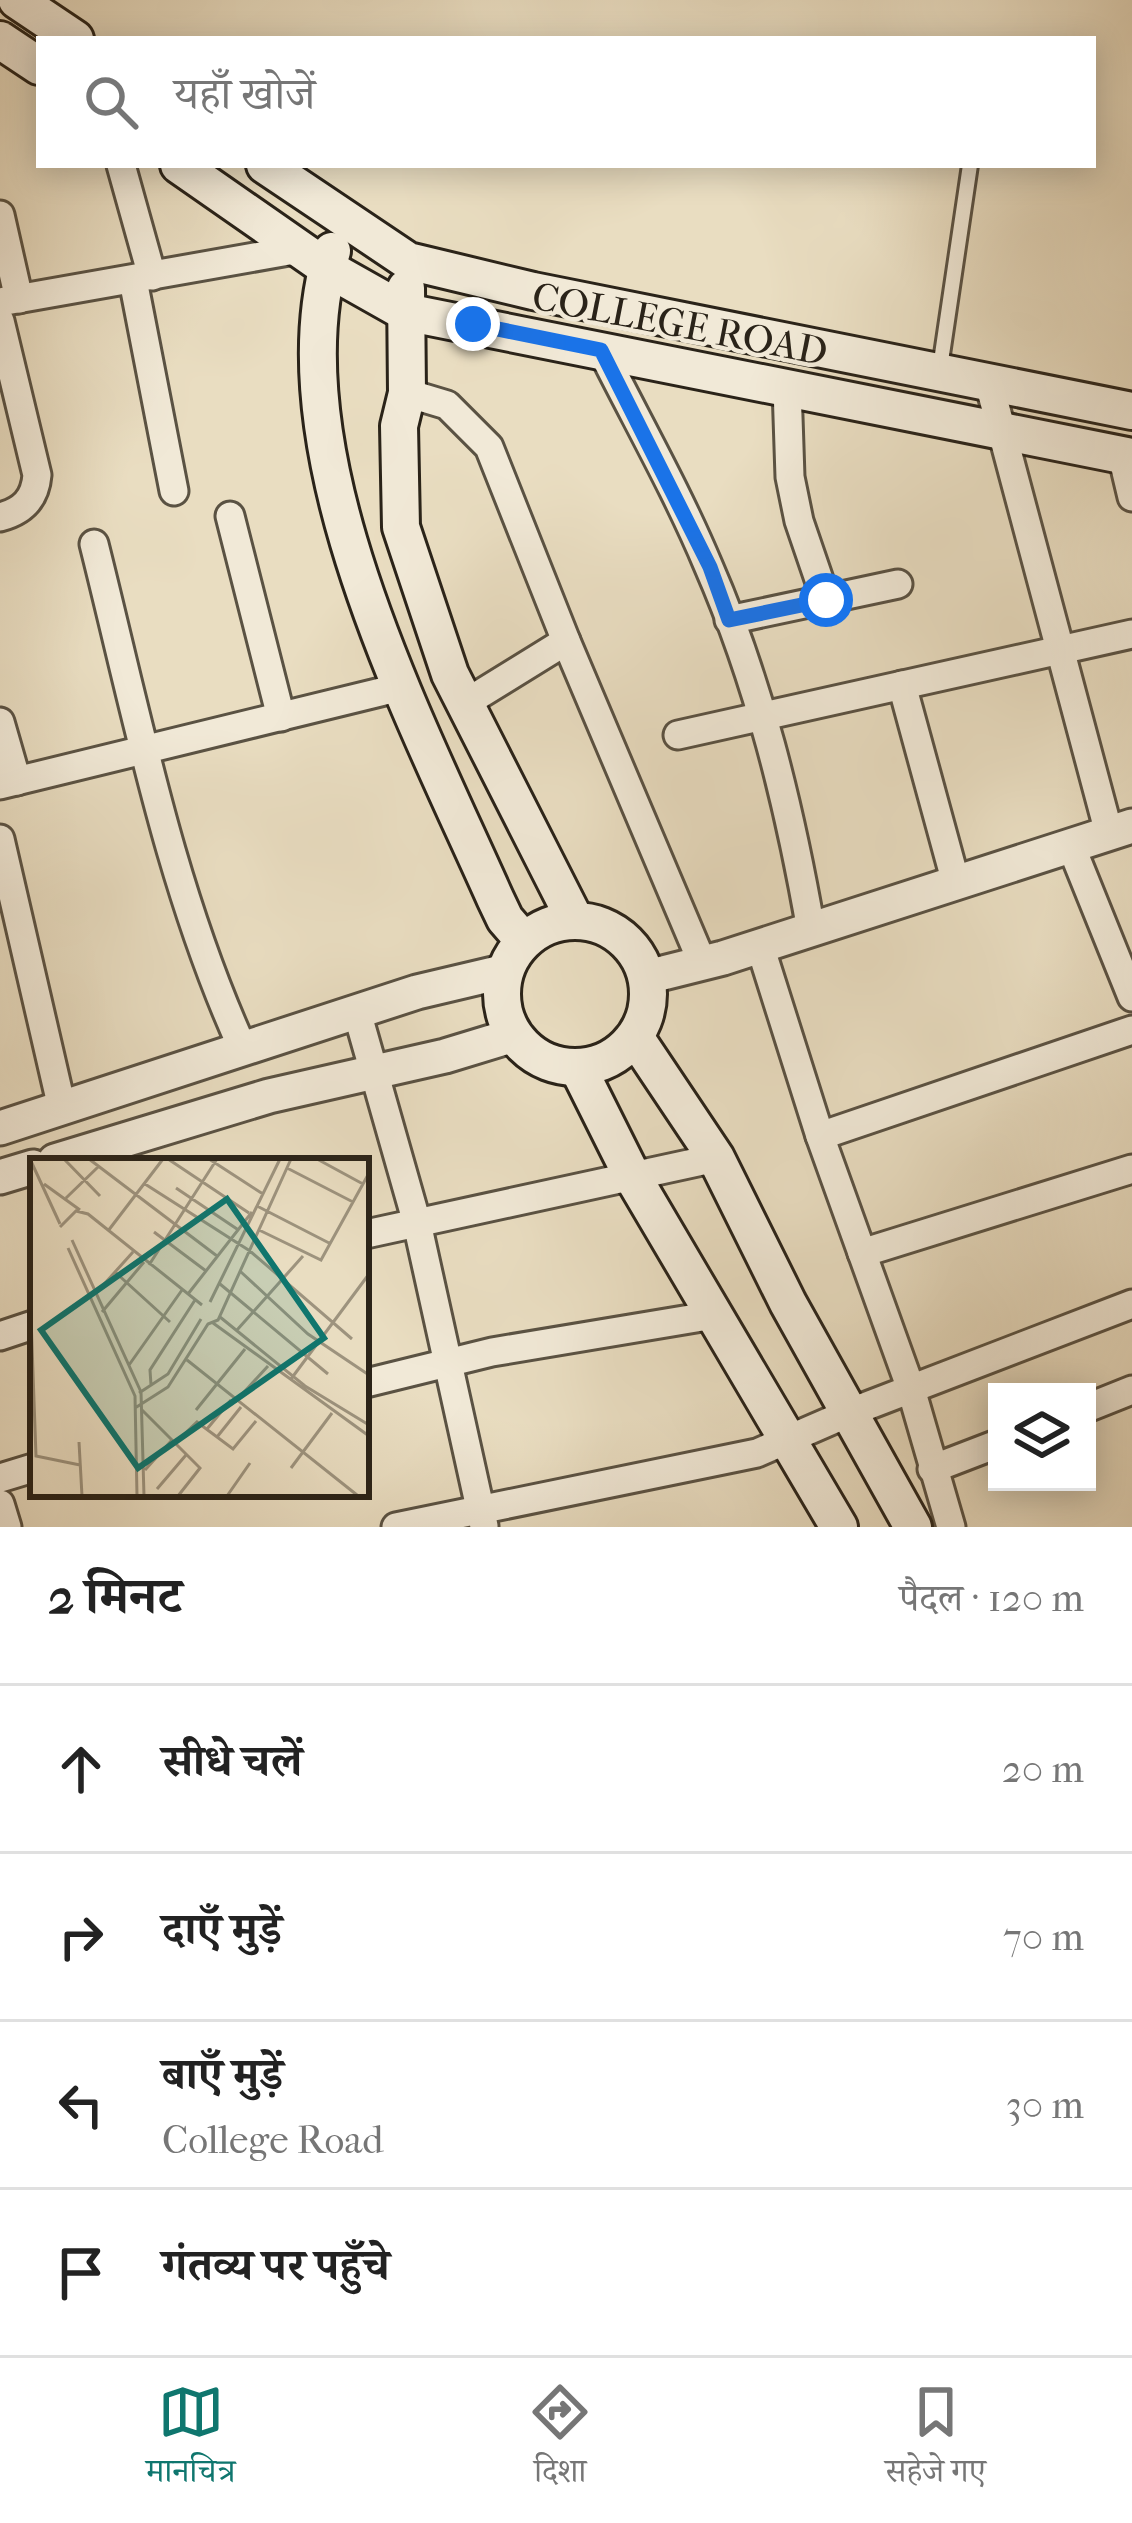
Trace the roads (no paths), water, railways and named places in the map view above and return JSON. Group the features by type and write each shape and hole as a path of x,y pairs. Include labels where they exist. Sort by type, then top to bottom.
{"main road":[{"path":"17,0 71,36"},
{"path":"0,40 36,63"},
{"name":"COLLEGE ROAD","path":"183,168 313,258 405,312 1127,456"},
{"name":"COLLEGE ROAD","path":"269,168 408,261 533,291 1132,411"},
{"path":"342,217 313,258 320,412 331,477 401,687 506,919 515,956"},
{"path":"408,261 407,393 399,426 401,526 422,598 464,704 574,920"},
{"path":"574,920 607,927 641,958 647,977 648,1007 634,1037 624,1050 602,1063 578,1068 554,1065 531,1053 514,1035 504,1013 501,990 515,956 538,930 574,920"},
{"path":"634,1037 716,1158 788,1304 913,1527"},
{"path":"578,1068 632,1174 839,1527"}],"street":[{"path":"122,168 174,490"},
{"path":"0,215 10,300 313,258"},
{"path":"0,321 37,475 35,491 26,505 0,517"},
{"path":"601,350 710,567 764,716 790,811 811,929"},
{"path":"647,977 760,946 1120,830 1059,649 989,383"},
{"path":"788,387 790,477 826,600"},
{"path":"407,393 447,405 489,447 702,962"},
{"path":"1127,456 1132,497"},
{"path":"230,516 281,717"},
{"path":"94,544 185,905 208,973 243,1049"},
{"path":"729,620 898,584"},
{"path":"678,735 1132,634"},
{"path":"464,704 566,641"},
{"path":"902,685 956,883"},
{"path":"0,722 8,783 401,687"},
{"path":"0,839 9,916 62,1108"},
{"path":"1071,846 1132,997"},
{"path":"760,946 820,1136 911,1389 951,1527"},
{"path":"0,1128 455,981 515,956"},
{"path":"357,1012 417,1222 483,1520"},
{"path":"820,1136 1132,1030"},
{"path":"65,1158 269,1096 514,1035"},
{"path":"369,1233 716,1158"},
{"path":"0,1178 30,1169"},
{"path":"862,1253 1132,1169"},
{"path":"396,1527 483,1520 739,1458 1132,1304"},
{"path":"369,1382 447,1363 714,1316"},
{"path":"0,1336 30,1326"},
{"path":"1096,1404 1132,1390"},
{"path":"932,1469 988,1447"},
{"path":"0,1478 30,1469"},
{"path":"0,1504 8,1527"}],"lane":[{"path":"939,373 970,168"}]}
